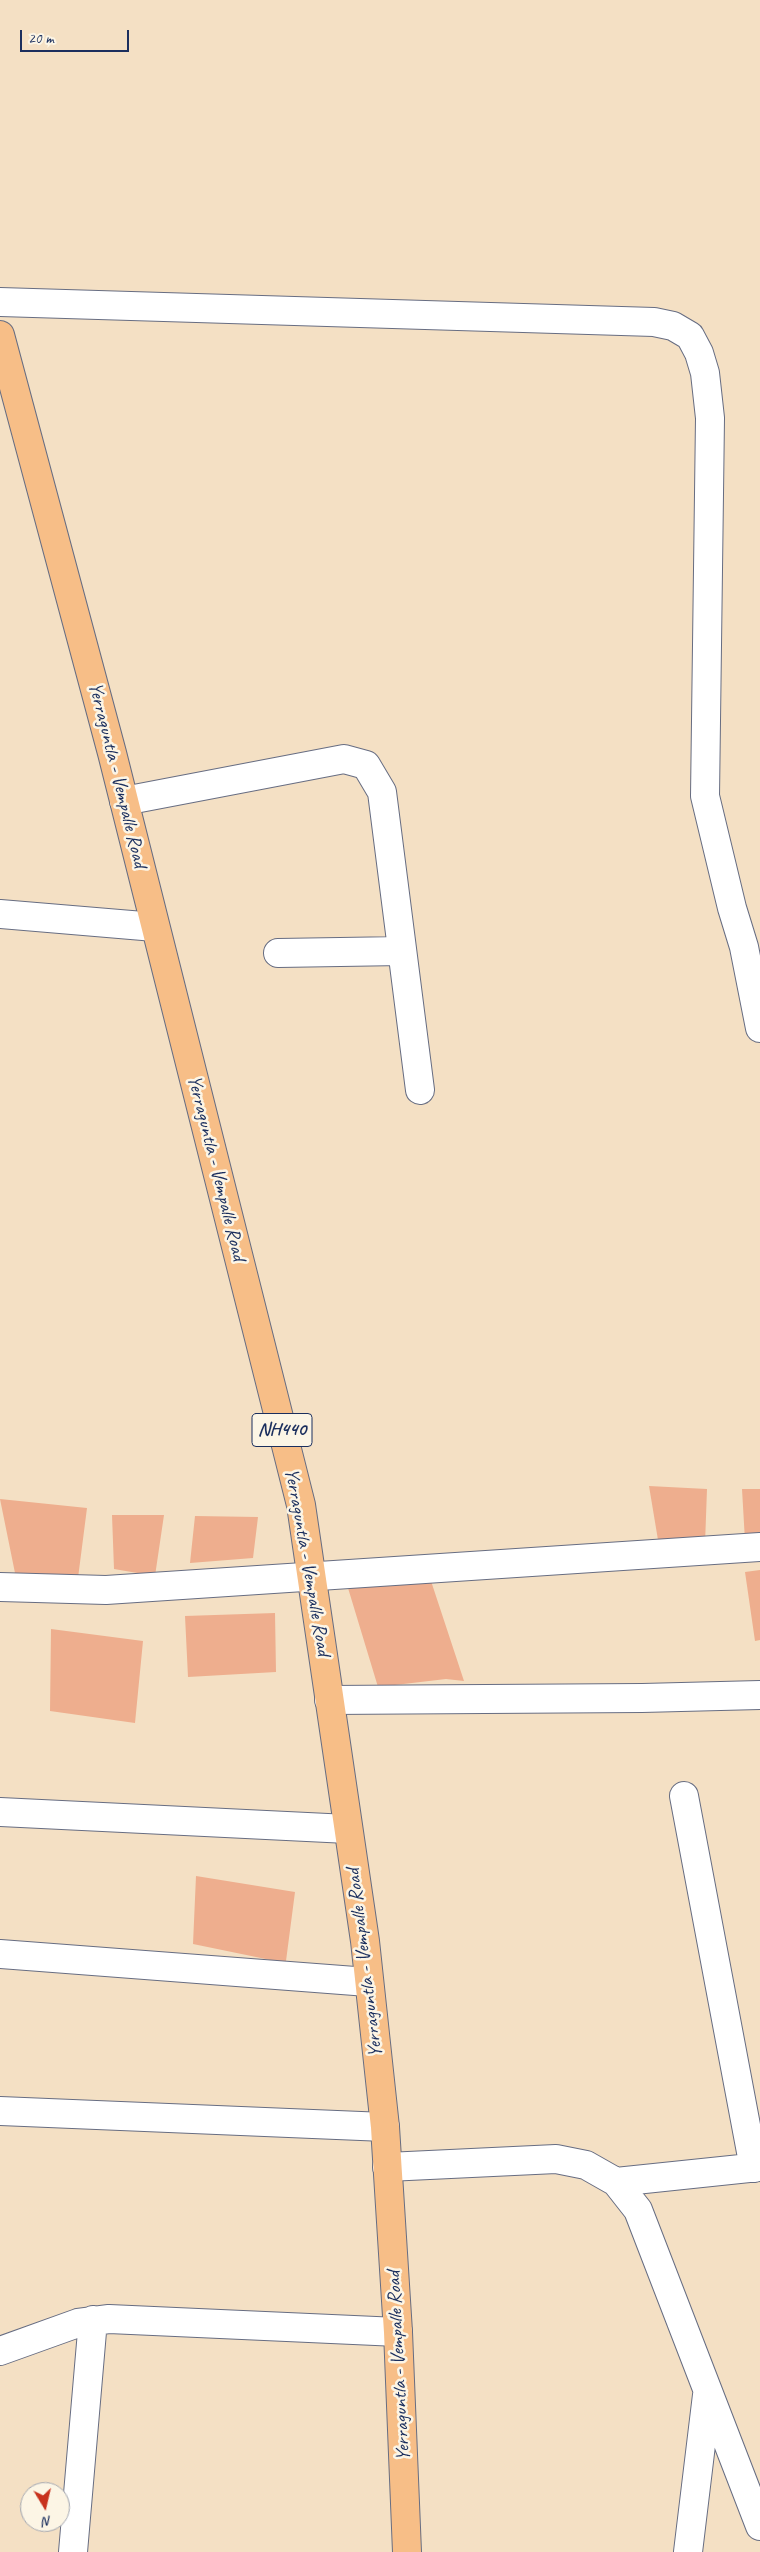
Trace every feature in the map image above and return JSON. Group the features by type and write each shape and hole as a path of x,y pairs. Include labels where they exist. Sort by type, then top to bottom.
{"highway":[{"name":"Yerraguntla - Vempalle Road","path":"0,335 124,801 302,1505 348,1829 385,2127 398,2332 407,2552"}],"street":[{"path":"0,302 654,322 673,326 690,336 699,353 705,373 710,418 705,796 732,908 752,947 760,1028"},
{"path":"124,801 344,759 366,765 382,792 420,1090"},
{"path":"0,914 156,927"},
{"path":"278,953 402,952"},
{"path":"0,1587 106,1590 760,1547"},
{"path":"329,1700 642,1698 760,1695"},
{"path":"616,2182 757,2167 684,1796"},
{"path":"0,1812 348,1829"},
{"path":"0,1954 368,1982"},
{"path":"0,2111 385,2127"},
{"path":"387,2167 556,2159 586,2166 616,2182 638,2210 760,2526"},
{"path":"0,2351 78,2323 109,2319 398,2332"},
{"path":"73,2552 93,2320"},
{"path":"688,2552 708,2390"}],"building":[{"path":"649,1486 707,1489 705,1544 658,1540"},
{"path":"742,1489 760,1489 760,1541 745,1541"},
{"path":"0,1499 87,1508 78,1578 15,1573"},
{"path":"112,1515 164,1515 155,1576 114,1569"},
{"path":"195,1516 258,1517 253,1558 190,1563"},
{"path":"760,1570 760,1640 755,1641 745,1572"},
{"path":"431,1581 464,1681 446,1679 378,1687 348,1588"},
{"path":"275,1613 276,1672 188,1677 185,1616"},
{"path":"51,1629 143,1641 135,1723 50,1711"},
{"path":"196,1876 295,1892 286,1961 290,1964 193,1944"}]}
